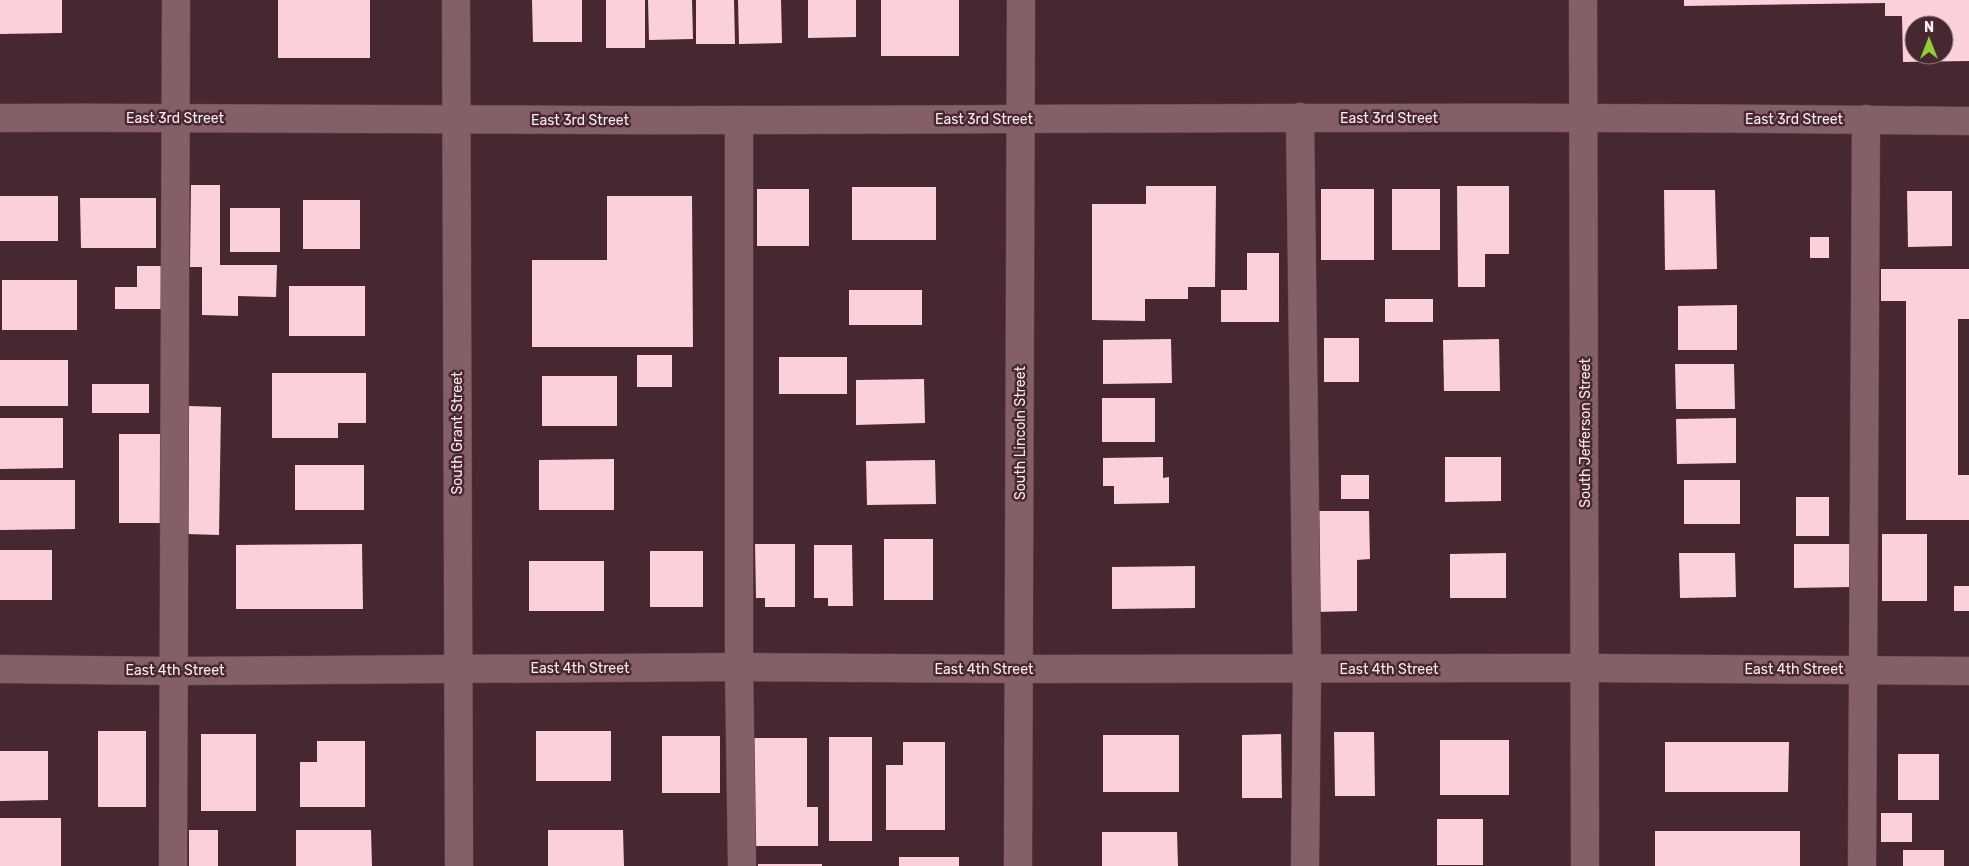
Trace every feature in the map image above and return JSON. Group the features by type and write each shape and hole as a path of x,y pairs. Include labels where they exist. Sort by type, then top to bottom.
{"street":[{"path":"173,866 176,0"},
{"name":"South Grant Street","path":"456,0 459,866"},
{"name":"South Lincoln Street","path":"1018,866 1021,0"},
{"name":"South Jefferson Street","path":"1583,0 1585,866"},
{"path":"1300,117 1307,669 1304,866"},
{"name":"East 3rd Street","path":"0,118 739,120 1300,117 1969,121"},
{"path":"1862,866 1866,119"},
{"path":"739,120 739,667 742,866"},
{"name":"East 4th Street","path":"0,669 174,671 739,667 1019,669 1586,668 1969,671"}],"building":[{"path":"0,0 62,0 62,33 0,34"},
{"path":"278,0 370,0 370,58 278,58"},
{"path":"532,0 582,0 582,42 533,42"},
{"path":"606,0 645,0 645,48 606,48"},
{"path":"648,0 692,0 693,39 649,40"},
{"path":"696,0 734,0 735,44 696,44"},
{"path":"738,0 781,0 782,43 739,44"},
{"path":"808,0 856,0 856,37 808,38"},
{"path":"881,0 959,0 959,56 881,56"},
{"path":"1684,0 1969,0 1969,61 1954,61 1954,15 1904,15 1903,62 1902,16 1885,16 1885,3 1684,6"},
{"path":"191,185 220,185 220,265 277,265 276,297 238,296 238,316 202,315 202,267 190,267"},
{"path":"1146,186 1216,186 1215,287 1188,287 1188,299 1145,299 1145,321 1092,320 1092,204 1146,204"},
{"path":"1457,186 1509,186 1509,254 1485,254 1485,287 1458,287"},
{"path":"852,187 936,187 936,240 852,240"},
{"path":"757,189 809,189 809,246 757,246"},
{"path":"1321,189 1374,189 1374,260 1321,260"},
{"path":"1392,189 1440,189 1440,250 1392,250"},
{"path":"1664,190 1715,190 1717,269 1665,270"},
{"path":"1907,191 1952,191 1952,246 1908,247"},
{"path":"0,196 58,196 58,241 0,241"},
{"path":"607,196 692,196 693,347 532,347 532,260 607,260"},
{"path":"80,198 156,198 156,248 81,248"},
{"path":"303,200 360,200 360,249 303,249"},
{"path":"230,208 280,208 280,252 230,252"},
{"path":"1810,237 1829,237 1829,258 1810,258"},
{"path":"1247,253 1279,253 1279,322 1221,322 1221,290 1247,290"},
{"path":"137,266 162,266 162,309 115,309 115,287 137,287"},
{"path":"1881,269 1969,269 1969,319 1958,319 1958,475 1969,475 1969,520 1906,520 1906,301 1881,301"},
{"path":"2,280 77,280 77,330 2,330"},
{"path":"289,286 365,286 365,336 289,336"},
{"path":"849,290 922,290 922,325 849,325"},
{"path":"1385,299 1433,299 1433,322 1385,322"},
{"path":"1737,305 1737,350 1678,350 1678,306"},
{"path":"1324,338 1359,338 1359,382 1324,382"},
{"path":"1171,339 1172,383 1103,384 1103,340"},
{"path":"1499,339 1500,391 1444,391 1443,340"},
{"path":"637,355 672,355 672,387 637,387"},
{"path":"779,357 847,357 847,394 779,394"},
{"path":"0,360 68,360 68,406 0,406"},
{"path":"1675,364 1734,364 1735,409 1676,409"},
{"path":"272,373 366,373 366,423 338,423 338,438 272,438"},
{"path":"542,376 617,376 617,426 542,426"},
{"path":"924,379 925,423 856,425 856,380"},
{"path":"92,384 149,384 149,413 92,413"},
{"path":"1102,398 1155,398 1155,442 1102,442"},
{"path":"189,406 221,407 219,535 187,534"},
{"path":"0,418 63,418 63,468 0,469"},
{"path":"1736,418 1736,463 1677,464 1676,419"},
{"path":"119,434 161,434 161,523 119,523"},
{"path":"1163,457 1163,478 1169,477 1169,503 1114,504 1114,486 1103,486 1103,458"},
{"path":"1445,457 1501,457 1501,501 1445,502"},
{"path":"614,459 614,510 539,510 539,460"},
{"path":"935,460 936,504 867,505 866,461"},
{"path":"295,465 364,465 364,510 295,510"},
{"path":"1341,475 1369,475 1369,499 1341,499"},
{"path":"0,480 75,480 75,529 0,530"},
{"path":"1684,480 1740,480 1740,524 1684,524"},
{"path":"1796,497 1829,497 1829,536 1796,536"},
{"path":"1318,511 1369,511 1370,559 1357,560 1357,611 1314,612"},
{"path":"1882,534 1927,534 1927,601 1882,601"},
{"path":"884,539 933,539 933,600 884,600"},
{"path":"362,544 363,609 236,609 236,545"},
{"path":"755,544 795,544 795,607 765,607 765,598 756,598"},
{"path":"1794,544 1850,544 1850,587 1794,588"},
{"path":"814,545 852,545 853,606 828,606 828,598 814,598"},
{"path":"0,550 52,550 52,600 0,600"},
{"path":"650,551 703,551 703,607 650,607"},
{"path":"1506,553 1506,598 1450,598 1450,554"},
{"path":"1679,553 1735,553 1736,597 1680,598"},
{"path":"529,561 604,561 604,611 529,611"},
{"path":"1195,566 1195,608 1112,609 1112,567"},
{"path":"1954,586 1969,586 1969,611 1954,611"},
{"path":"98,731 146,731 146,807 98,807"},
{"path":"536,731 611,731 611,781 536,781"},
{"path":"1334,732 1374,732 1375,796 1335,796"},
{"path":"201,734 256,734 256,811 201,811"},
{"path":"1281,734 1282,798 1242,798 1242,735"},
{"path":"1103,735 1179,735 1179,792 1103,792"},
{"path":"662,736 720,736 720,793 662,793"},
{"path":"829,737 872,737 872,841 829,841"},
{"path":"754,738 807,738 807,807 818,807 818,846 754,846"},
{"path":"1440,740 1509,740 1509,795 1440,795"},
{"path":"317,741 365,741 365,807 300,807 300,762 317,762"},
{"path":"903,742 945,742 945,830 886,830 886,765 903,765"},
{"path":"1665,742 1789,742 1788,792 1665,792"},
{"path":"0,751 48,751 48,800 0,801"},
{"path":"1898,754 1939,754 1939,800 1898,800"},
{"path":"1881,813 1912,813 1912,842 1881,842"},
{"path":"0,818 61,818 61,866 0,866"},
{"path":"1437,819 1483,819 1483,865 1437,865"},
{"path":"189,830 218,830 218,866 189,866"},
{"path":"296,830 371,830 372,866 296,866"},
{"path":"548,830 623,830 624,866 548,866"},
{"path":"1655,831 1800,831 1800,866 1655,866"},
{"path":"1102,832 1177,832 1178,866 1102,866"},
{"path":"1903,850 1944,850 1944,866 1903,866"},
{"path":"899,857 959,857 959,866 899,866"},
{"path":"758,864 822,864 822,866 758,866"}]}
